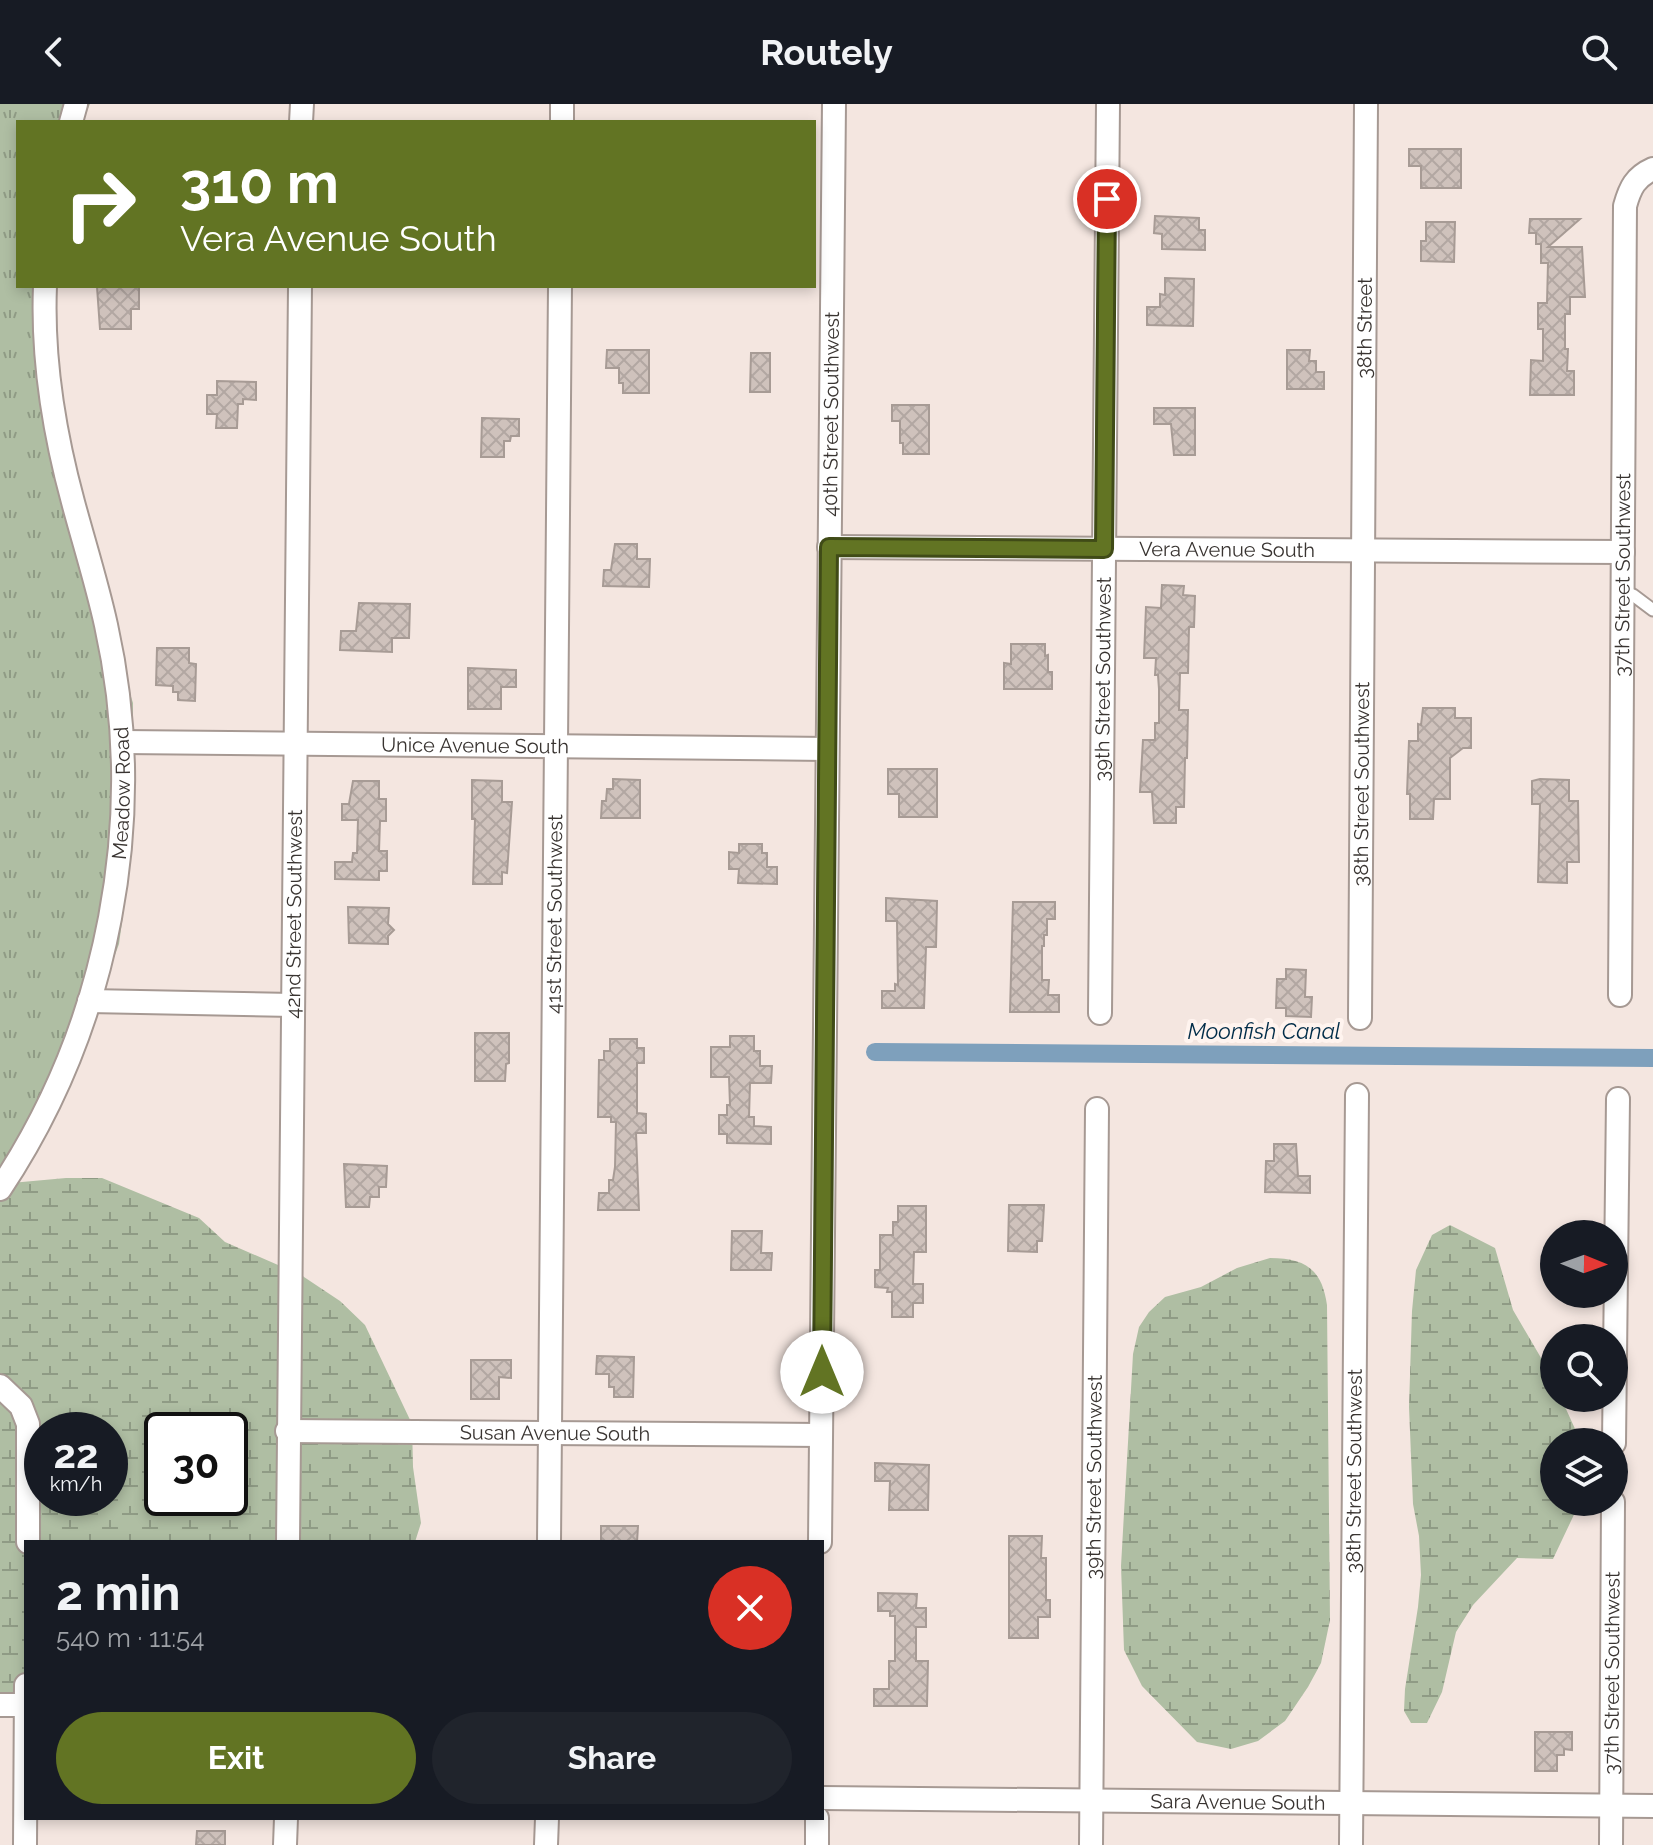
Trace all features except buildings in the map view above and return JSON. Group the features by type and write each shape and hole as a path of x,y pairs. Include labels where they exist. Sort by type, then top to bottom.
{"street":[{"name":"40th Street Southwest","path":"820,1540 834,104"},
{"name":"39th Street Southwest","path":"1100,1013 1108,104"},
{"name":"38th Street","path":"1363,551 1366,104"},
{"name":"37th Street Southwest","path":"1620,995 1625,206 1630,188 1642,174 1653,169"},
{"name":"Meadow Road","path":"0,1189 57,1090 89,1001 115,891 123,783 123,742 107,628 57,434 46,346 45,288"},
{"name":"42nd Street Southwest","path":"288,1540 300,288"},
{"name":"41st Street Southwest","path":"549,1540 560,288"},
{"name":"Vera Avenue South","path":"829,547 1623,552"},
{"name":"38th Street Southwest","path":"1360,1018 1363,551"},
{"name":"Unice Avenue South","path":"123,742 827,749"},
{"path":"89,1001 293,1005"},
{"name":"38th Street Southwest","path":"1351,1845 1357,1095"},
{"path":"1614,1428 1618,1099"},
{"name":"39th Street Southwest","path":"1091,1845 1097,1109"},
{"path":"0,1386 21,1406 28,1424 28,1540"},
{"name":"Susan Avenue South","path":"287,1431 821,1435"},
{"name":"37th Street Southwest","path":"1611,1845 1613,1516"},
{"path":"0,1705 24,1705"},
{"name":"Sara Avenue South","path":"824,1798 1653,1806"},
{"path":"25,1820 25,1845"},
{"path":"285,1845 286,1820"},
{"path":"546,1845 547,1820"},
{"path":"817,1820 817,1845"}],"lane":[{"path":"1623,591 1653,610"}],"green space":[{"path":"0,104 90,104 83,120 16,120 16,288 49,288 48,371 85,551 133,703 132,849 119,944 84,1039 0,1184"},
{"path":"102,1178 199,1218 225,1242 301,1275 340,1301 365,1325 412,1424 413,1467 421,1523 416,1540 24,1540 24,1725 0,1707 0,1184"},
{"path":"1450,1225 1495,1248 1513,1310 1540,1356 1540,1412 1567,1412 1575,1428 1540,1428 1540,1516 1573,1516 1553,1559 1517,1558 1473,1605 1456,1632 1442,1692 1427,1723 1411,1723 1404,1711 1405,1689 1421,1575 1413,1504 1409,1407 1412,1311 1416,1270 1432,1235"},
{"path":"1270,1258 1293,1260 1310,1268 1321,1282 1327,1305 1330,1620 1321,1663 1285,1721 1258,1741 1231,1749 1197,1742 1142,1686 1124,1650 1121,1566 1133,1354 1139,1327 1165,1297 1201,1287 1237,1268"}],"waterway":[{"name":"Moonfish Canal","path":"875,1052 1653,1058"}],"route":[{"path":"822,1372 829,547 1104,549 1107,199"}]}
